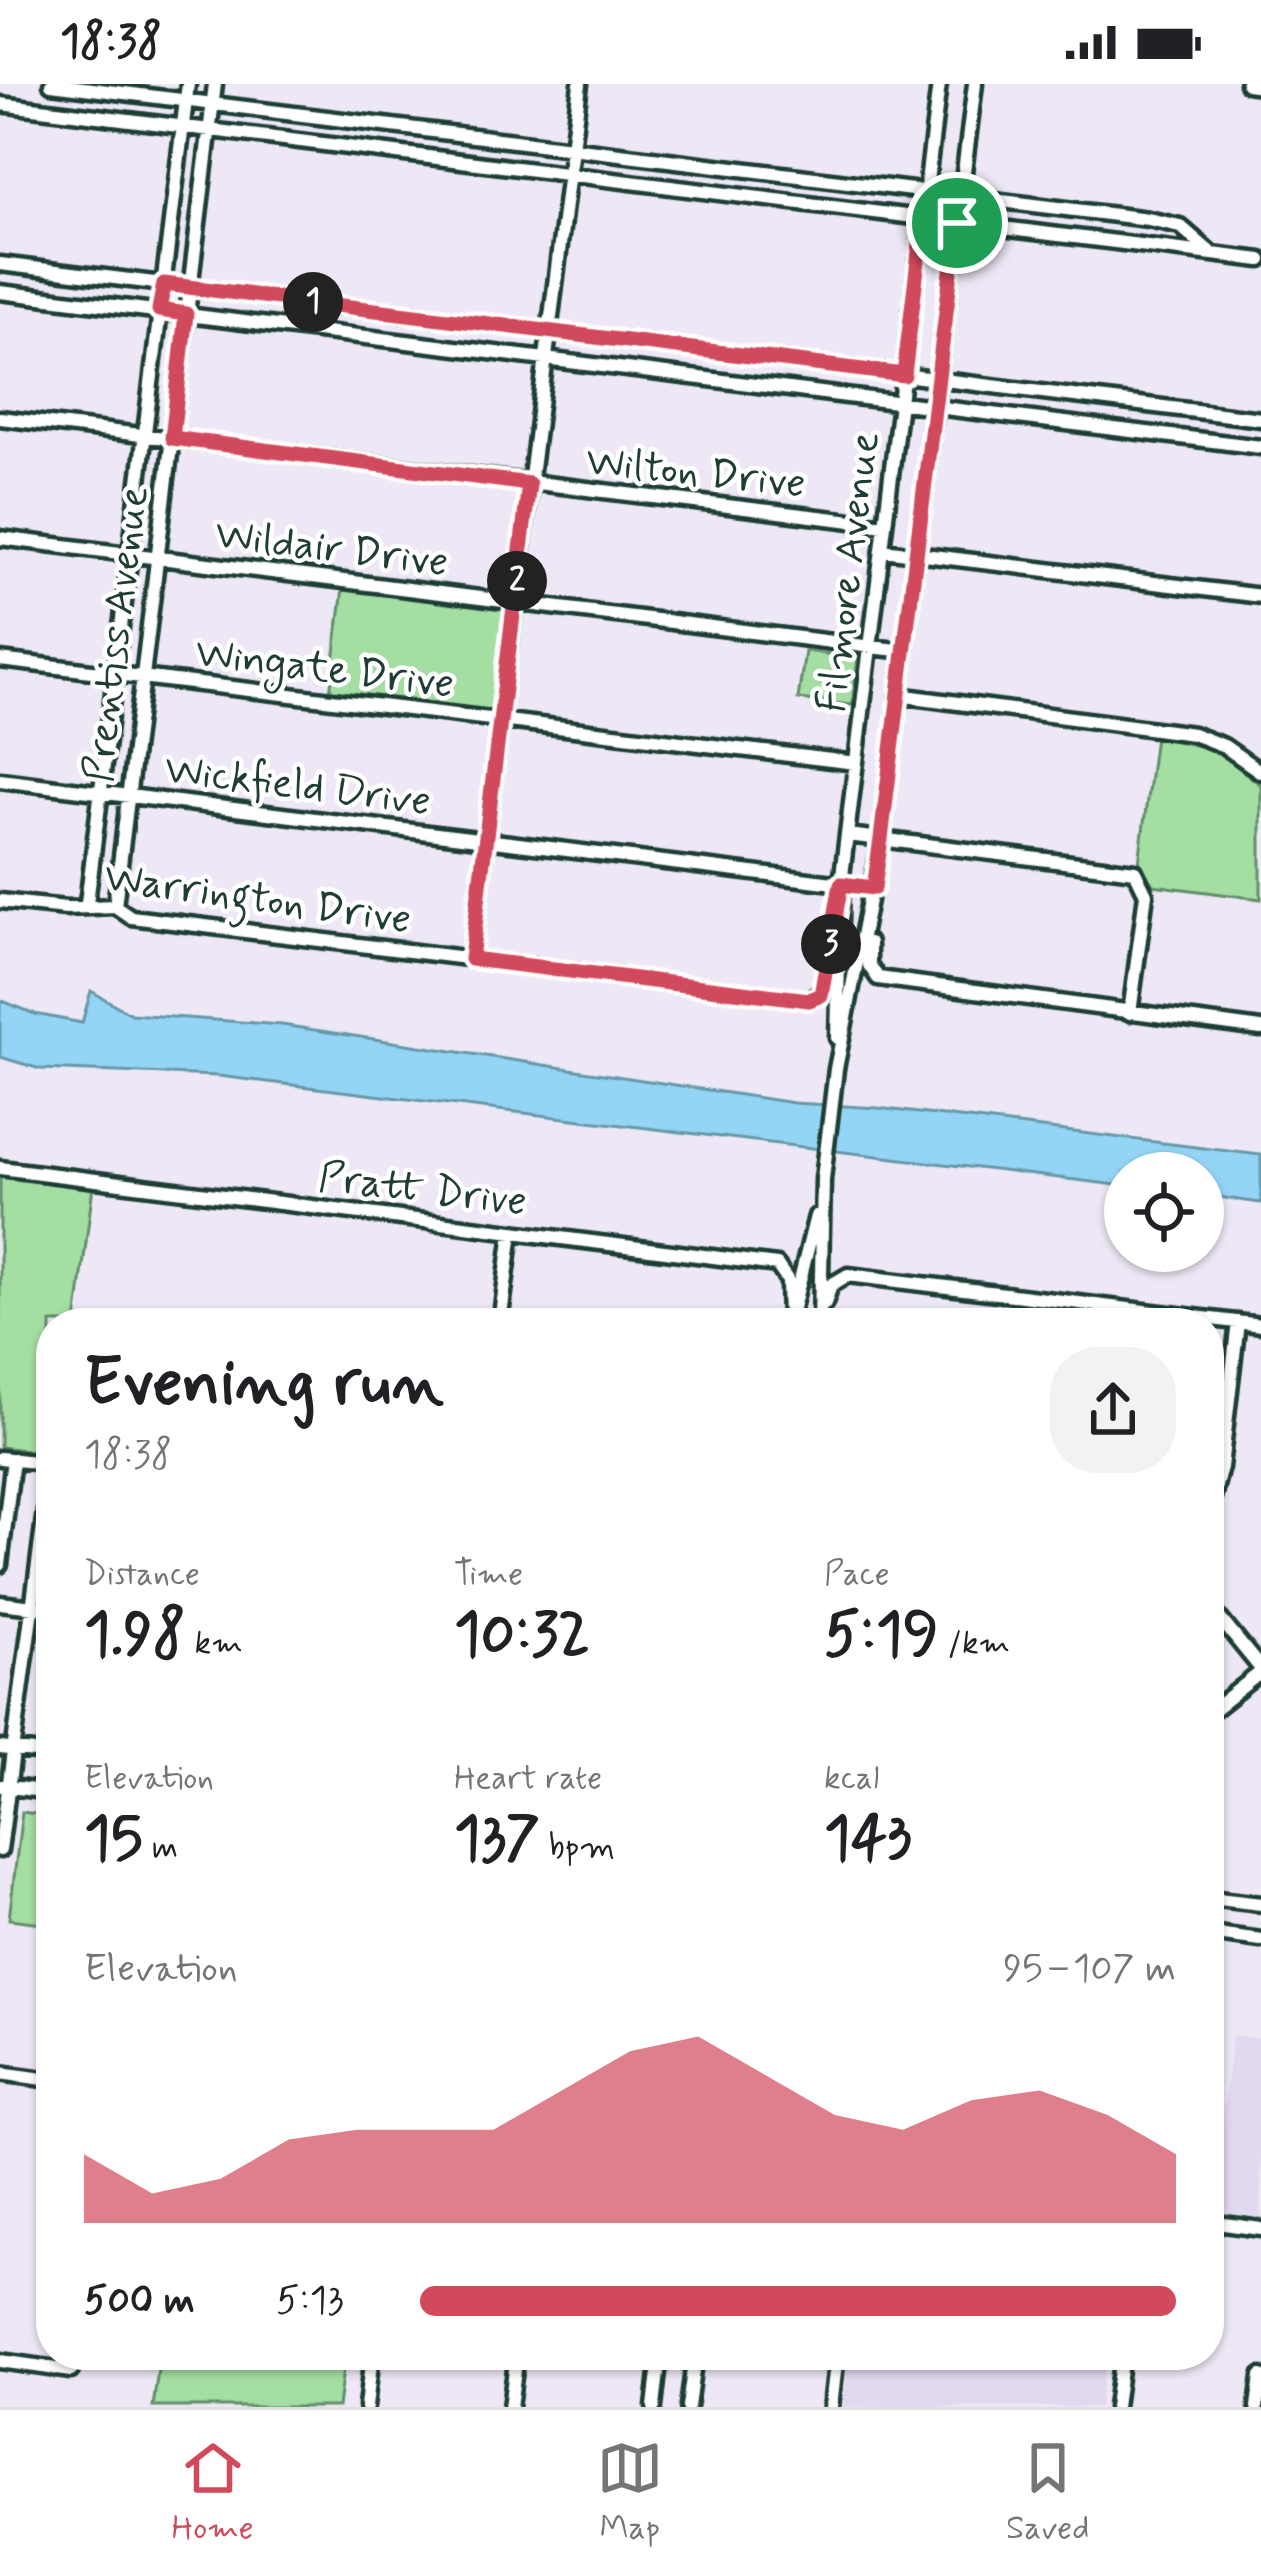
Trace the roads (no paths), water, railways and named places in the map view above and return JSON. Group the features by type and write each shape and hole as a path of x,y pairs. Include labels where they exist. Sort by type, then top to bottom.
{"street":[{"path":"51,84 1166,222 1190,233 1212,254"},
{"name":"Prentiss Avenue","path":"87,903 188,84"},
{"name":"Prentiss Avenue","path":"115,906 215,84"},
{"path":"471,959 580,84"},
{"name":"Filmore Avenue","path":"820,1308 824,1179 836,1069 841,884 939,84"},
{"name":"Filmore Avenue","path":"836,1069 881,839 975,84"},
{"path":"1247,84 1261,86"},
{"path":"0,104 1261,260"},
{"path":"0,264 1261,419"},
{"path":"0,292 1261,447"},
{"path":"844,398 848,368"},
{"name":"Wilton Drive","path":"0,418 885,525"},
{"name":"Wildair Drive","path":"0,538 904,651"},
{"path":"883,550 1261,596"},
{"name":"Wingate Drive","path":"0,660 856,763"},
{"path":"898,695 1193,734 1260,768"},
{"name":"Wickfield Drive","path":"0,780 874,888"},
{"path":"848,835 1135,871 1146,894 1130,1013"},
{"name":"Warrington Drive","path":"0,901 66,908 87,903 115,906 130,917 816,999 825,987 841,884"},
{"path":"874,888 868,953 878,978 1261,1029"},
{"name":"Pratt Drive","path":"0,1168 777,1265 788,1281 789,1308"},
{"name":"Filmore Avenue","path":"793,1308 824,1179"},
{"path":"502,1308 512,1232"},
{"path":"824,1308 831,1285 848,1275 1120,1308"},
{"path":"1224,1320 1261,1324"},
{"path":"1224,1441 1238,1322"},
{"path":"0,1565 6,1458 36,1463"},
{"path":"0,1850 6,1749 36,1590"},
{"path":"0,1603 34,1607"},
{"path":"1224,1624 1261,1671 1224,1701"},
{"path":"6,1749 36,1752"},
{"path":"4,1787 36,1790"},
{"path":"1224,1900 1261,1904"},
{"path":"1224,1936 1261,1940"},
{"path":"0,2073 36,2078"},
{"path":"1224,2224 1261,2229"},
{"path":"0,2361 36,2366"},
{"path":"366,2407 370,2370"},
{"path":"510,2407 515,2370"},
{"path":"654,2407 658,2370"},
{"path":"688,2407 693,2370"},
{"path":"831,2407 835,2370"},
{"path":"1115,2407 1120,2370"},
{"path":"1257,2407 1261,2376"}],"water":[{"path":"91,991 131,1014 282,1025 794,1103 878,1108 1261,1155 1261,1203 1224,1198 1224,1152 1104,1152 1104,1183 218,1076 40,1069 0,1057 0,1000 35,1014 82,1023"}]}
